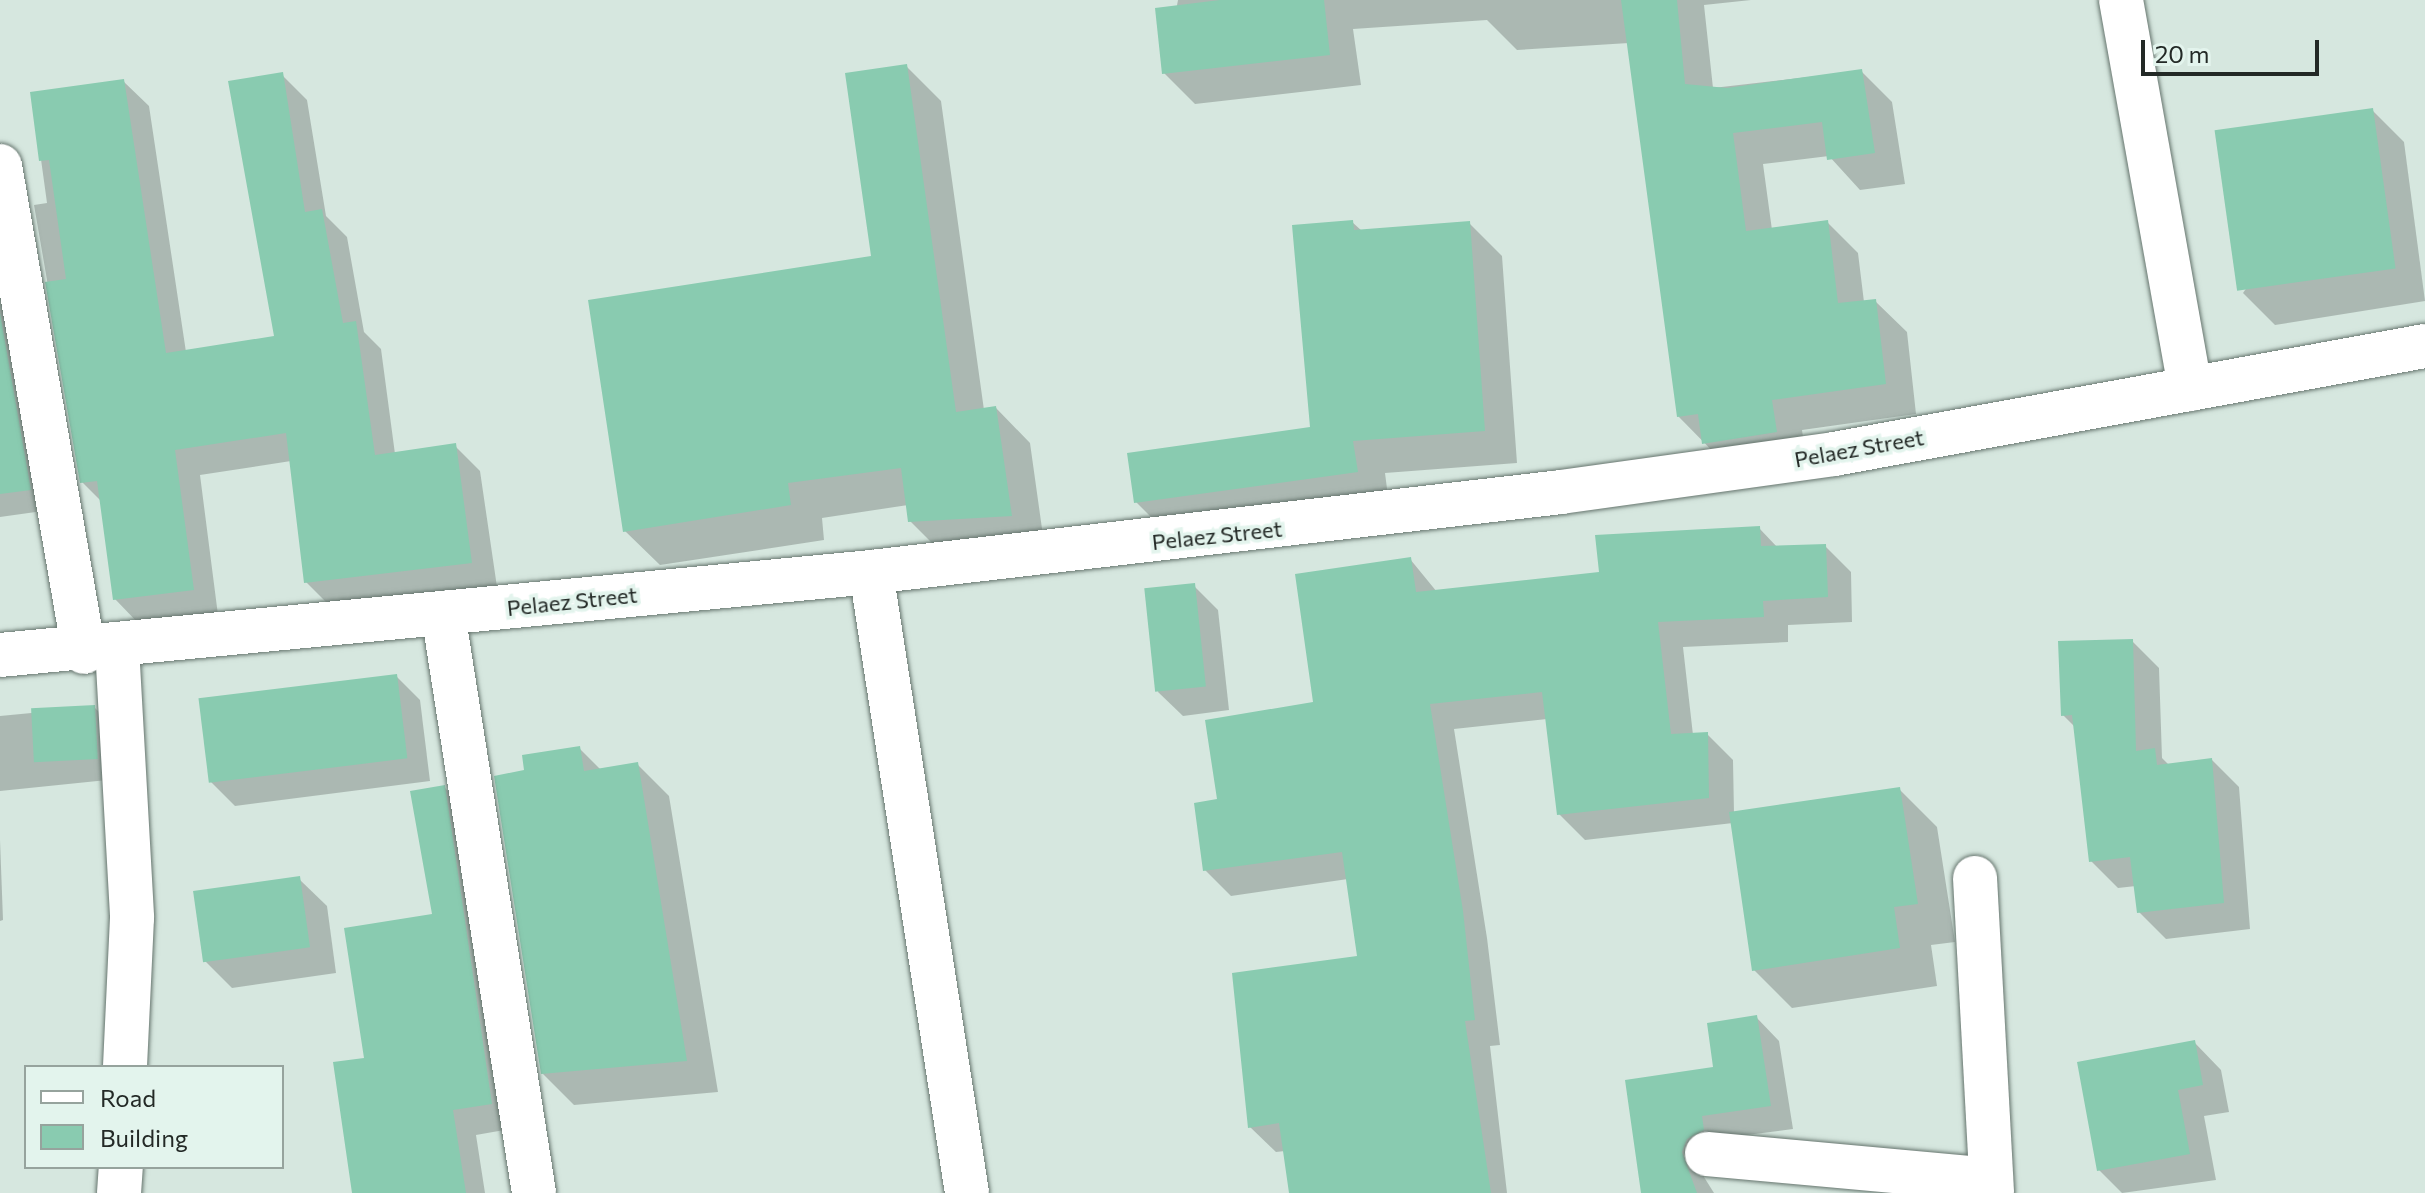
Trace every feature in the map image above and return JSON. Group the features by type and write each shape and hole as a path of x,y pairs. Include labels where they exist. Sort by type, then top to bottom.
{"street":[{"path":"2121,0 2190,389"},
{"path":"0,166 100,650 132,918 125,1065"},
{"name":"Pelaez Street","path":"0,655 100,650 871,572 1591,488 1834,454 2425,346"},
{"path":"871,572 967,1193"},
{"path":"443,613 534,1193"},
{"path":"1707,1154 1992,1186 1975,878"},
{"path":"119,1193 121,1169"}],"building":[{"path":"1220,0 1324,0 1330,55 1162,74 1155,8"},
{"path":"1621,0 1677,0 1685,84 1727,88 1862,69 1875,153 1827,160 1822,122 1733,133 1746,231 1828,220 1838,303 1876,299 1886,384 1772,400 1777,432 1702,444 1698,414 1677,417"},
{"path":"907,64 956,412 996,406 1012,516 908,522 901,468 788,483 791,505 623,532 588,300 871,256 845,73"},
{"path":"283,72 305,212 322,209 343,323 356,321 375,455 456,443 472,563 304,583 286,433 175,450 194,590 113,600 97,481 80,483 45,282 66,279 49,160 39,161 30,92 124,79 166,353 274,336 228,81"},
{"path":"2373,108 2396,268 2237,291 2215,130"},
{"path":"1353,220 1354,230 1470,221 1485,431 1353,441 1358,472 1134,503 1127,453 1310,427 1292,225"},
{"path":"0,313 31,490 0,494"},
{"path":"1760,526 1761,546 1826,544 1828,597 1763,601 1764,617 1658,622 1671,734 1708,732 1709,798 1557,815 1542,692 1430,704 1463,911 1475,1020 1465,1021 1491,1193 1289,1193 1279,1123 1248,1128 1232,973 1357,956 1342,852 1203,871 1194,803 1217,799 1205,720 1313,702 1295,574 1411,557 1416,592 1599,572 1595,535"},
{"path":"1195,583 1206,686 1155,692 1144,588"},
{"path":"2133,639 2136,751 2155,748 2157,765 2212,758 2224,903 2137,913 2130,857 2089,862 2072,715 2061,716 2058,641"},
{"path":"397,674 407,758 209,783 198,698"},
{"path":"95,705 98,759 34,762 31,708"},
{"path":"580,746 584,771 638,762 687,1061 541,1074 494,776 524,770 522,755"},
{"path":"445,785 492,1104 453,1110 466,1193 352,1193 333,1062 364,1058 344,928 432,914 410,791"},
{"path":"1900,787 1918,904 1894,907 1900,948 1752,971 1729,812"},
{"path":"300,876 310,947 203,962 193,891"},
{"path":"1757,1015 1771,1106 1702,1116 1704,1130 1687,1139 1682,1152 1697,1193 1641,1193 1625,1080 1713,1067 1707,1023"},
{"path":"2195,1040 2203,1085 2178,1090 2190,1154 2097,1171 2077,1062"}]}
